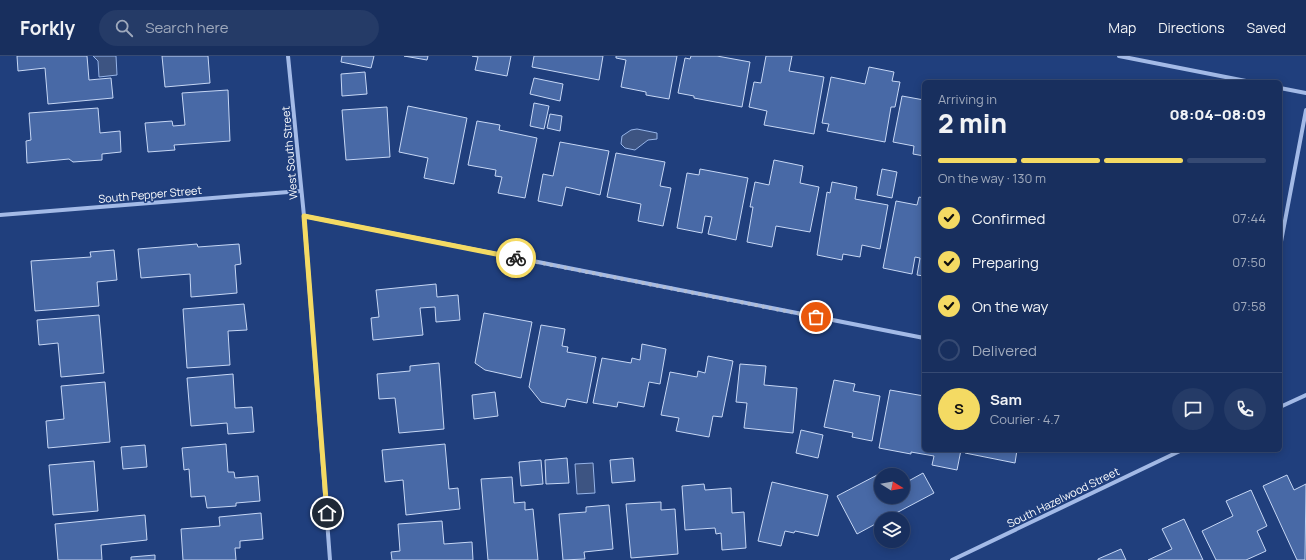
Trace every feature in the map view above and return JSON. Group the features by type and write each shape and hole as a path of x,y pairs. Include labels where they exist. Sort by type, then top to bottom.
{"street":[{"name":"West South Street","path":"288,56 304,216 330,560"},
{"path":"1119,56 1241,80"},
{"path":"1282,88 1306,93"},
{"path":"1282,236 1306,110"},
{"name":"South Pepper Street","path":"0,216 301,191"},
{"path":"304,216 922,338"},
{"path":"1282,406 1306,395"},
{"name":"South Hazelwood Street","path":"952,560 1178,452"}],"water":[{"path":"93,56 116,56 117,75 99,77 98,61"},
{"path":"637,129 657,133 657,139 648,140 635,150 625,148 621,144 622,136 631,130"},
{"path":"593,463 595,493 577,494 575,464"}],"building":[{"path":"17,56 87,56 89,80 111,78 113,98 48,104 45,68 18,71"},
{"path":"162,56 208,56 210,83 165,87"},
{"path":"342,56 374,56 371,68 341,62"},
{"path":"404,56 428,56 427,60"},
{"path":"472,56 511,56 507,76 475,70 478,57"},
{"path":"534,56 603,56 599,80 532,67"},
{"path":"616,56 677,56 669,99 646,95 646,92 621,87 626,60 616,58"},
{"path":"691,56 717,56 750,62 742,107 694,98 694,96 678,93 685,58 690,59"},
{"path":"766,56 792,56 789,71 824,77 814,134 764,125 767,111 749,107 754,82 761,83"},
{"path":"869,67 894,72 892,81 900,82 895,107 891,107 885,142 827,131 829,124 822,123 831,77 865,84"},
{"path":"365,72 367,94 342,96 341,74"},
{"path":"534,78 563,84 560,101 530,94"},
{"path":"228,90 230,141 174,145 175,150 148,152 145,123 172,121 173,126 185,125 182,93"},
{"path":"902,96 922,100 922,156 913,154 914,146 893,142"},
{"path":"534,103 549,106 544,129 530,126"},
{"path":"408,106 467,118 454,184 424,178 428,158 399,152"},
{"path":"387,107 390,157 346,160 342,110"},
{"path":"98,108 100,133 120,131 121,152 102,154 102,160 73,162 69,159 27,163 26,141 31,140 29,113"},
{"path":"550,114 562,116 560,131 547,128"},
{"path":"477,121 500,125 499,130 537,138 525,198 498,193 502,177 495,176 496,170 468,165"},
{"path":"560,142 609,151 600,195 566,187 562,206 538,201 543,174 553,176"},
{"path":"616,153 665,162 660,186 671,188 663,226 638,221 641,204 607,197"},
{"path":"774,160 803,166 800,183 819,187 810,232 776,226 772,247 747,242 753,207 750,207 755,182 769,185"},
{"path":"700,169 748,178 736,240 708,234 712,217 705,216 702,233 677,228 687,173 699,175"},
{"path":"882,169 897,172 892,198 877,195"},
{"path":"832,182 857,187 855,199 888,205 880,249 862,245 860,257 843,254 842,260 817,255 827,192 830,193"},
{"path":"919,197 922,198 922,276 917,275 920,258 915,257 912,274 883,268 896,201 917,205"},
{"path":"197,244 198,247 239,244 241,264 235,265 237,293 191,297 190,274 141,278 138,249"},
{"path":"114,250 117,280 97,282 99,306 35,311 31,261 91,257 90,252"},
{"path":"436,284 437,297 458,295 460,320 436,322 435,307 420,308 423,335 373,340 371,318 379,317 376,290"},
{"path":"244,304 247,330 228,331 230,365 187,368 183,309"},
{"path":"484,313 532,322 521,378 485,370 475,363"},
{"path":"99,315 104,373 61,377 58,343 39,345 37,320"},
{"path":"541,325 565,329 562,346 568,347 567,352 596,357 587,403 567,399 565,407 541,402 529,387"},
{"path":"642,344 666,349 660,384 649,382 644,407 618,402 617,407 593,403 602,358 631,363 632,358 640,360"},
{"path":"708,356 733,361 722,417 713,416 709,437 676,431 679,418 661,415 670,372 697,377 698,371 705,373"},
{"path":"439,363 444,429 399,433 395,398 379,399 377,374 410,371 410,366"},
{"path":"740,364 766,366 764,385 797,388 793,433 744,428 747,403 736,402"},
{"path":"233,374 235,408 252,407 254,432 228,434 227,423 191,426 187,378"},
{"path":"834,380 855,384 853,391 880,396 872,441 852,437 853,433 824,427"},
{"path":"105,382 110,442 48,448 46,421 64,419 61,386"},
{"path":"890,390 922,396 922,452 961,452 957,470 932,465 934,456 911,452 911,454 879,448"},
{"path":"495,392 498,416 474,419 472,395"},
{"path":"801,430 823,435 818,458 796,453"},
{"path":"226,444 228,472 234,472 235,478 258,476 260,501 236,503 236,506 207,508 205,496 191,497 189,469 184,470 182,448"},
{"path":"445,444 449,489 458,488 460,509 406,515 403,480 385,482 382,450"},
{"path":"145,445 147,467 123,469 121,447"},
{"path":"965,452 1017,452 1015,463"},
{"path":"567,458 569,483 546,484 545,460"},
{"path":"633,458 635,481 612,483 610,460"},
{"path":"541,460 543,484 521,486 519,462"},
{"path":"94,461 98,511 53,515 49,465"},
{"path":"923,473 934,493 898,512 874,512 874,525 857,534 837,496 874,477 874,504 910,504 910,480"},
{"path":"1287,475 1294,490 1306,484 1305,560 1297,560 1263,486"},
{"path":"512,477 514,503 525,502 525,510 533,509 538,560 488,560 481,479"},
{"path":"772,482 828,495 818,536 795,531 794,533 785,531 781,546 758,541"},
{"path":"704,484 705,490 731,488 732,513 744,512 746,548 722,550 721,533 716,534 715,528 685,530 682,486"},
{"path":"1251,490 1267,526 1257,531 1266,551 1246,560 1216,560 1202,531 1233,516 1226,501"},
{"path":"661,502 661,510 675,509 678,554 631,558 626,504"},
{"path":"609,505 613,549 584,552 585,559 563,560 559,514 586,512 586,507"},
{"path":"261,513 263,539 240,541 240,548 235,548 236,560 183,560 181,529 220,526 219,517"},
{"path":"145,515 147,540 101,545 102,560 58,560 55,524"},
{"path":"1184,519 1203,560 1148,560 1172,549 1162,529"},
{"path":"442,521 444,544 472,542 473,560 392,560 391,552 400,551 398,524"},
{"path":"1121,549 1126,560 1098,560 1098,559"},
{"path":"155,555 155,560 131,560 131,557"}],"way so far":[{"path":"516,258 816,317"}],"route":[{"path":"327,513 304,216 516,258"}]}
